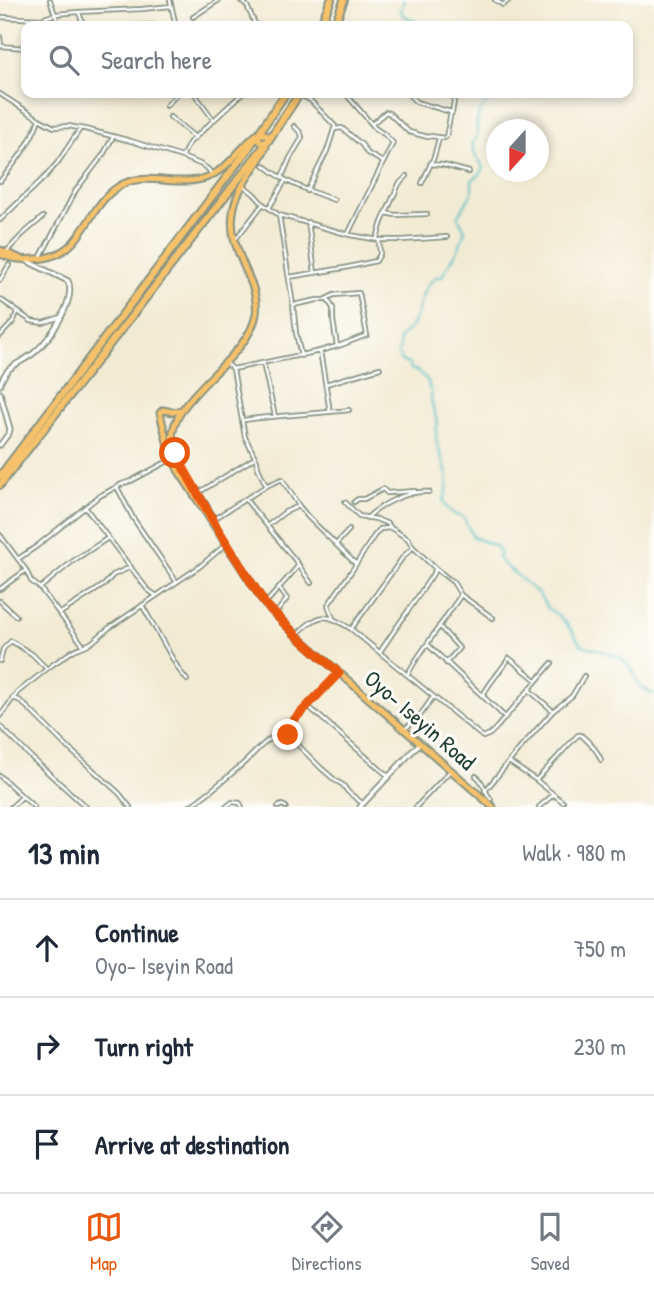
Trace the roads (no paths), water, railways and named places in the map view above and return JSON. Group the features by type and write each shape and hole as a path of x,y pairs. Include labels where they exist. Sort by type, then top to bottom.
{"highway":[{"path":"322,21 331,0"},
{"path":"336,21 344,0"},
{"path":"0,485 73,394 262,140 283,98"},
{"path":"0,477 295,98"}],"main road":[{"path":"2,253 14,260 40,259 55,255 71,246 108,195 123,184 143,179 201,179 226,166 262,140"},
{"name":"Oyo- Iseyin Road","path":"219,531 180,464 172,444 173,431 182,410 245,340 256,314 253,289 238,254 232,229 234,206 262,140"},
{"name":"Oyo- Iseyin Road","path":"182,410 163,410 160,413 172,458 265,604 296,635 493,807"}],"street":[{"path":"50,0 58,21"},
{"path":"170,0 175,21"},
{"path":"193,18 219,0"},
{"path":"240,0 247,6 254,21"},
{"path":"495,0 503,5 509,0"},
{"path":"0,17 41,19 56,14 171,6"},
{"path":"78,12 82,21"},
{"path":"0,37 0,46 21,48"},
{"path":"0,94 54,127 85,129 182,157 200,164 212,174"},
{"path":"166,106 173,98"},
{"path":"198,98 213,119"},
{"path":"182,157 195,136 237,98"},
{"path":"307,98 335,126 327,151 307,191"},
{"path":"348,235 393,143 349,98"},
{"path":"412,98 416,102 452,113"},
{"path":"372,124 386,112 408,132 444,138 454,98"},
{"path":"170,117 195,136"},
{"path":"0,181 25,148 39,119"},
{"path":"269,208 290,158 302,138 294,126"},
{"path":"334,129 342,128 362,145 367,153 383,162"},
{"path":"0,220 46,176 80,129"},
{"path":"40,259 76,190 103,155 113,137"},
{"path":"422,183 439,138"},
{"path":"264,164 283,180 334,200"},
{"path":"430,164 469,172"},
{"path":"289,277 376,261 380,254 378,239 386,212 399,184 407,176"},
{"path":"242,185 279,215 348,235 402,240 447,237"},
{"path":"235,240 263,204"},
{"path":"386,212 427,214"},
{"path":"279,215 301,356"},
{"path":"2,253 43,217"},
{"path":"308,222 315,273"},
{"path":"0,384 6,371 38,349 50,334 61,317 70,293 68,281 26,260"},
{"path":"0,280 9,265"},
{"path":"233,369 301,356 367,335 359,295 356,293 334,295 327,299 293,305"},
{"path":"0,299 23,317 37,323 61,317"},
{"path":"327,299 332,308 337,346"},
{"path":"0,335 13,322 17,312"},
{"path":"320,351 330,412"},
{"path":"225,362 233,369 245,437 267,486"},
{"path":"263,363 275,416"},
{"path":"326,384 380,368"},
{"path":"0,372 6,371"},
{"path":"0,393 10,429 0,445"},
{"path":"243,421 349,410"},
{"path":"18,559 98,498 172,458"},
{"path":"198,493 253,459"},
{"path":"214,519 282,479 299,506 356,564"},
{"path":"117,487 133,518 176,581"},
{"path":"354,502 383,489 387,493 429,492"},
{"path":"367,518 383,505 418,491"},
{"path":"246,500 311,583"},
{"path":"345,502 359,516 388,524 408,539 436,569 453,582 461,595 493,618"},
{"path":"267,526 285,512 299,506"},
{"path":"85,507 155,595"},
{"path":"333,618 328,605 374,536 380,529 391,528"},
{"path":"336,544 349,530"},
{"path":"0,535 26,570 30,580 40,588 83,645"},
{"path":"40,588 73,561 108,538"},
{"path":"0,716 18,692 47,669 83,645 91,643 227,543"},
{"path":"351,629 413,547"},
{"path":"265,604 299,565"},
{"path":"60,614 104,585 113,575 131,567"},
{"path":"380,652 436,569"},
{"path":"0,589 26,570"},
{"path":"275,615 287,599 279,588"},
{"path":"407,675 461,595"},
{"path":"0,601 16,616"},
{"path":"142,604 187,680"},
{"path":"296,635 313,620 333,618 380,652 483,737 490,734 552,663"},
{"path":"439,626 459,648 446,663"},
{"path":"0,661 3,649 10,642 32,654 47,669"},
{"path":"427,644 505,717"},
{"path":"482,696 509,658 536,680"},
{"path":"339,673 288,726 287,731 361,806 420,743"},
{"path":"485,791 553,711 572,696 584,676"},
{"path":"529,690 553,711"},
{"path":"18,692 19,700"},
{"path":"404,729 415,722 433,697"},
{"path":"12,698 19,700 130,807"},
{"path":"308,707 388,776"},
{"path":"0,726 86,807"},
{"path":"189,807 237,770 262,744 276,734 287,731"},
{"path":"536,779 578,735 585,738 601,760"},
{"path":"509,762 536,779 563,802"},
{"path":"416,807 451,770"},
{"path":"0,776 34,807"},
{"path":"476,776 482,781 491,799"},
{"path":"539,807 553,794"},
{"path":"11,807 22,797"},
{"path":"226,807 232,802 240,803 242,807"},
{"path":"278,807 286,807"}],"waterway":[{"path":"404,0 401,11 403,15 415,21"},
{"path":"492,98 482,109 477,122 477,136 472,143 483,170 472,180 472,193 458,217 465,231 458,250 442,276 435,278 426,287 414,322 399,339 398,353 401,361 411,365 410,368 417,370 429,382 438,424 437,442 448,479 443,501 447,507 463,517 473,537 497,547 501,562 539,594 547,608 558,615 580,644 620,657 633,671 640,687 654,694"}]}
